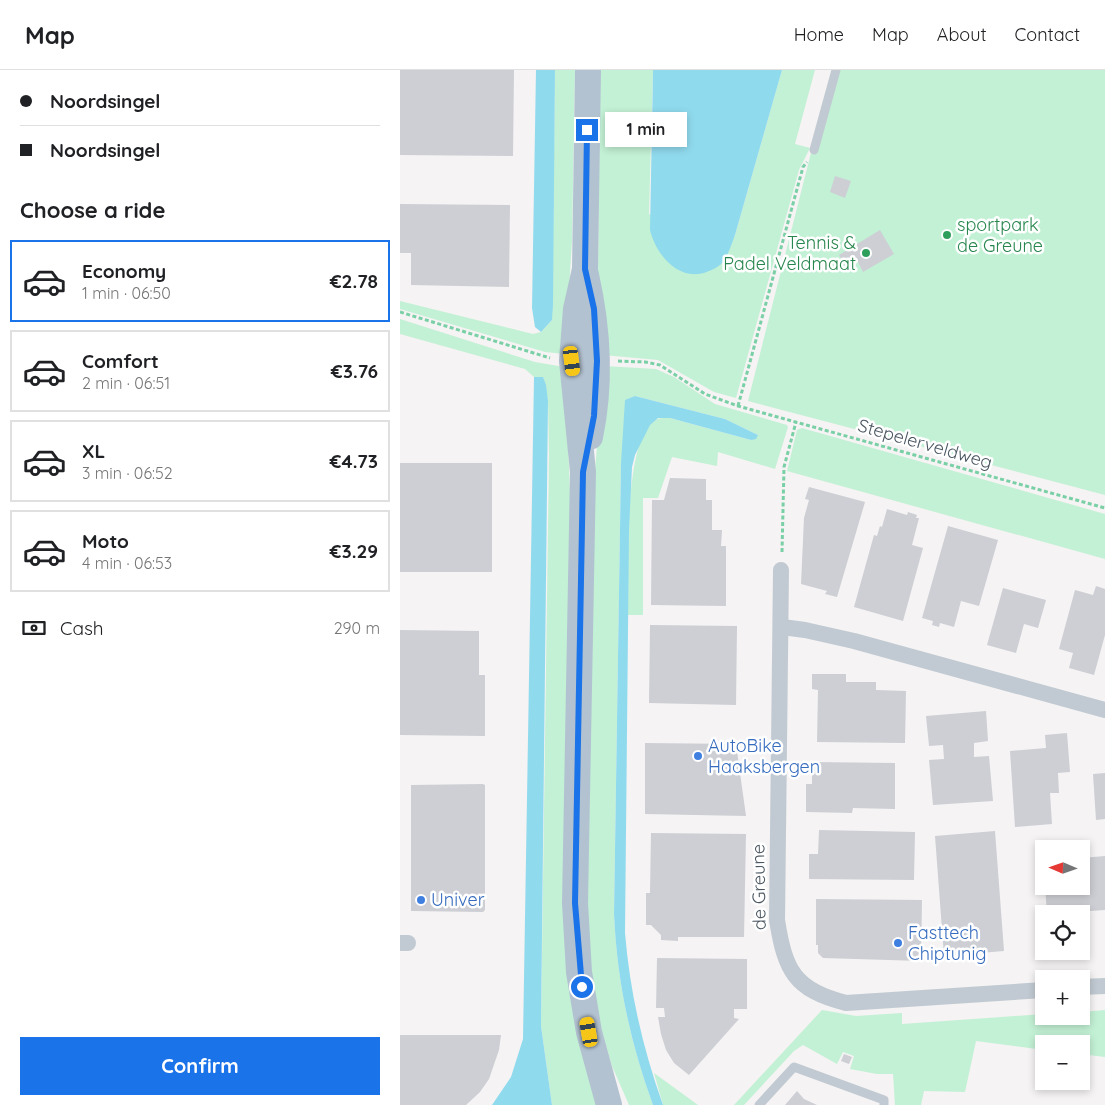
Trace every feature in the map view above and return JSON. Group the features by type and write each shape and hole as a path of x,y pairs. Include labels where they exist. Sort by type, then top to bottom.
{"main road":[{"path":"588,70 585,269 594,309 597,361 594,416 583,472 575,903 579,972 589,1032 606,1094 619,1105"}],"street":[{"name":"de Greune","path":"781,570 782,627 777,920 781,947 789,967 804,986 821,997 846,1002 1035,991"},
{"path":"782,627 854,641 1105,710"},
{"path":"1090,987 1105,986"}],"lane":[{"path":"814,150 836,70"},
{"path":"759,1105 794,1067 884,1100 884,1105"}],"path":[{"name":"Stepelerveldweg","path":"814,150 804,168 738,406 1105,508"},
{"path":"781,570 784,467 796,422"}],"green space":[{"path":"555,70 575,70 572,241 565,354 545,352 400,309 400,301 533,334 541,332 552,320"},
{"path":"600,70 653,70 649,214 724,260 735,235 782,70 815,70 795,144 810,148 799,170 736,398 714,392 658,360 603,355 598,272"},
{"name":"sportpark de Greune","path":"832,70 1105,70 1105,495 748,401"},
{"path":"400,319 535,362 564,367 565,370 571,516 569,587 598,1105 552,1105 541,1026 549,457 548,401 543,377 534,377 525,369 400,334"},
{"path":"604,366 656,369 674,377 715,404 787,425 788,427 775,469 718,452 717,466 672,457 658,498 643,498 643,615 628,615 629,513 636,458 643,436 654,420 665,418 751,440 758,435 725,419 635,396 621,463 614,914 618,963 626,1011 631,1035 653,1105 629,1105 612,1066 594,1003 587,925 595,470"},
{"path":"802,428 1105,514 1105,559 787,471 797,430"},
{"path":"822,1010 856,1016 902,1013 902,1024 1035,1015 1035,1025 1090,1025 1090,1011 1105,1010 1105,1057 1090,1055 1090,1035 1035,1035 1035,1049 976,1041 965,1092 924,1091 921,1105 895,1105 893,1074 877,1074 850,1069 854,1056 843,1052 837,1064 803,1045 794,1051 744,1105 734,1105"},
{"path":"654,1073 698,1105 663,1105"}],"water":[{"path":"536,70 555,70 553,305 552,320 541,332 535,327 532,308"},
{"path":"653,70 782,70 730,248 719,266 698,274 688,274 671,265 658,249 650,230"},
{"path":"534,377 543,377 548,401 541,1026 552,1105 492,1105 511,1077 523,1039"},
{"path":"635,396 725,419 758,435 756,439 751,440 670,418 658,418 650,425 635,455 632,467 629,530 625,933 638,1021 663,1105 653,1105 631,1035 618,963 614,914 621,463 625,400"}],"building":[{"path":"400,70 514,70 513,156 400,155"},
{"path":"835,176 851,181 845,198 830,192"},
{"path":"400,204 510,205 509,287 411,285 411,253 400,253"},
{"path":"880,230 894,254 863,272 857,260 846,267 839,255"},
{"path":"400,463 492,463 492,572 400,572"},
{"path":"670,478 706,479 706,500 712,500 712,530 722,530 721,546 726,546 726,606 651,605 652,500 664,500"},
{"path":"809,487 865,502 837,597 825,594 827,591 801,584 804,518 809,500 805,499"},
{"path":"887,509 907,515 908,512 917,515 916,518 919,518 912,545 923,548 903,621 854,607 874,535 877,536 880,526 882,527"},
{"path":"948,526 998,540 979,606 961,601 954,627 940,623 939,627 932,625 933,621 922,618"},
{"path":"1096,586 1105,589 1105,635 1094,675 1069,668 1073,653 1059,649 1075,590 1093,595"},
{"path":"1003,588 1046,600 1038,628 1024,624 1016,653 987,645"},
{"path":"650,625 737,626 736,705 649,703"},
{"path":"400,630 479,631 479,675 485,675 485,736 400,735"},
{"path":"812,674 846,674 846,682 876,682 876,690 906,691 905,743 817,742 818,690 812,689"},
{"path":"986,711 988,741 974,743 974,757 989,756 993,801 933,805 929,760 944,759 943,745 929,746 926,716"},
{"path":"1067,733 1070,772 1058,773 1059,793 1050,793 1052,824 1015,827 1010,751 1046,748 1045,735"},
{"path":"645,743 736,744 746,816 645,814"},
{"path":"812,762 895,763 895,809 853,808 852,813 806,812 806,784 812,784"},
{"path":"1105,773 1105,819 1096,820 1093,774"},
{"path":"411,785 485,785 485,910 483,912 411,911"},
{"path":"819,830 915,832 914,880 809,879 809,854 818,854"},
{"path":"995,831 1004,951 944,956 935,836"},
{"path":"651,833 746,834 744,937 678,937 678,941 661,940 661,935 651,925 646,925 646,893 650,893"},
{"path":"1105,856 1105,910 1090,911 1090,905 1046,905 1046,895 1090,895 1090,857"},
{"path":"816,899 922,900 921,961 823,958 818,953 818,945 816,945"},
{"path":"657,958 747,959 747,1009 734,1009 734,1018 739,1019 689,1075 674,1063 666,1050 661,1034 658,1017 665,1017 664,1008 656,1008"},
{"path":"400,1035 501,1035 499,1050 489,1079 480,1092 466,1105 400,1105"},
{"path":"844,1054 852,1057 849,1064 841,1061"},
{"path":"797,1091 804,1099 817,1105 785,1105"}],"place":[{"name":"sportpark de Greune","path":"947,235"},
{"name":"Tennis & Padel Veldmaat","path":"866,253"},
{"name":"AutoBike Haaksbergen","path":"698,756"},
{"name":"Univer","path":"421,900"},
{"name":"Fasttech Chiptunig","path":"898,943"}],"route":[{"path":"582,987 579,972 575,903 583,472 594,416 597,361 594,309 585,269 587,130"}]}
